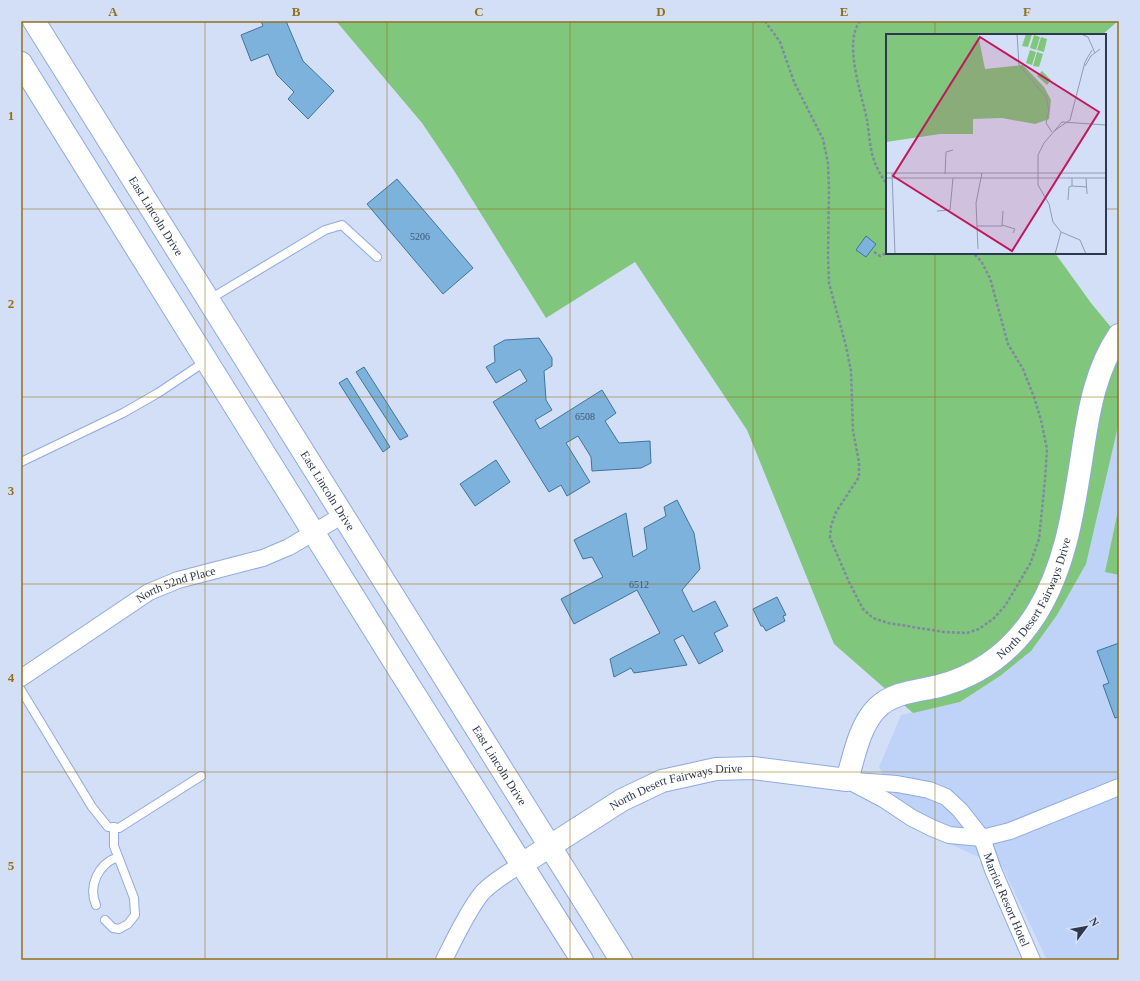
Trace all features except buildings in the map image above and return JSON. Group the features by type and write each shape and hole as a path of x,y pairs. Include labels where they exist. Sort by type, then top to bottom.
{"main road":[{"name":"East Lincoln Drive","path":"34,21 621,960"},
{"path":"21,63 582,960"},
{"name":"North Desert Fairways Drive","path":"522,864 622,800 662,782 716,769 753,768 847,780 863,730 872,714 878,707 898,696 967,677 989,664 1008,648 1036,614 1059,567 1072,517 1091,401 1096,382 1107,354 1119,335"}],"street":[{"name":"North 52nd Place","path":"21,678 149,592 178,580 263,558 289,547 343,515"},
{"name":"North Desert Fairways Drive","path":"847,780 885,800 912,818 932,828 949,835 982,838 1010,831 1119,787"},
{"name":"North Desert Fairways Drive","path":"847,780 897,784 929,790 946,797 960,810 982,838"},
{"name":"Marriot Resort Hotel","path":"982,838 993,870 1032,960"},
{"path":"444,960 482,893 500,878 522,864"}],"lane":[{"path":"208,300 325,230 342,225 377,257"},
{"path":"21,462 123,413 158,393 206,360"},
{"path":"21,690 92,807 108,827 119,828 201,776"},
{"path":"105,920 113,928 119,929 128,924 135,915 134,898 114,846 114,827"},
{"path":"96,905 92,891 97,875 101,868 118,857"}],"path":[{"path":"765,21 780,42 794,82 823,140 828,163 829,283 846,346 851,371 852,431 859,462 859,477 836,512 831,526 830,538 849,582 863,609 873,618 888,623 944,632 967,633 979,629 994,619 1005,606 1030,564 1039,539 1047,449 1042,420 1023,369 1008,344 990,278 981,261 975,254"},
{"path":"860,21 855,32 854,40 857,82 867,118 873,158 879,174 886,183"},
{"path":"874,252 880,256 886,253"}],"shaded area":[{"path":"1119,422 1119,960 1047,960 1003,868 912,827 879,767 901,715 960,702 1000,676 1114,441"}],"green space":[{"path":"336,21 1118,21 1103,34 886,34 886,254 1056,254 1091,303 1119,337 1119,422 1086,564 1057,615 1031,651 1000,676 960,702 913,713 834,644 747,430 635,262 546,318 453,169 422,123"},
{"path":"1119,506 1119,575 1105,572"}]}
